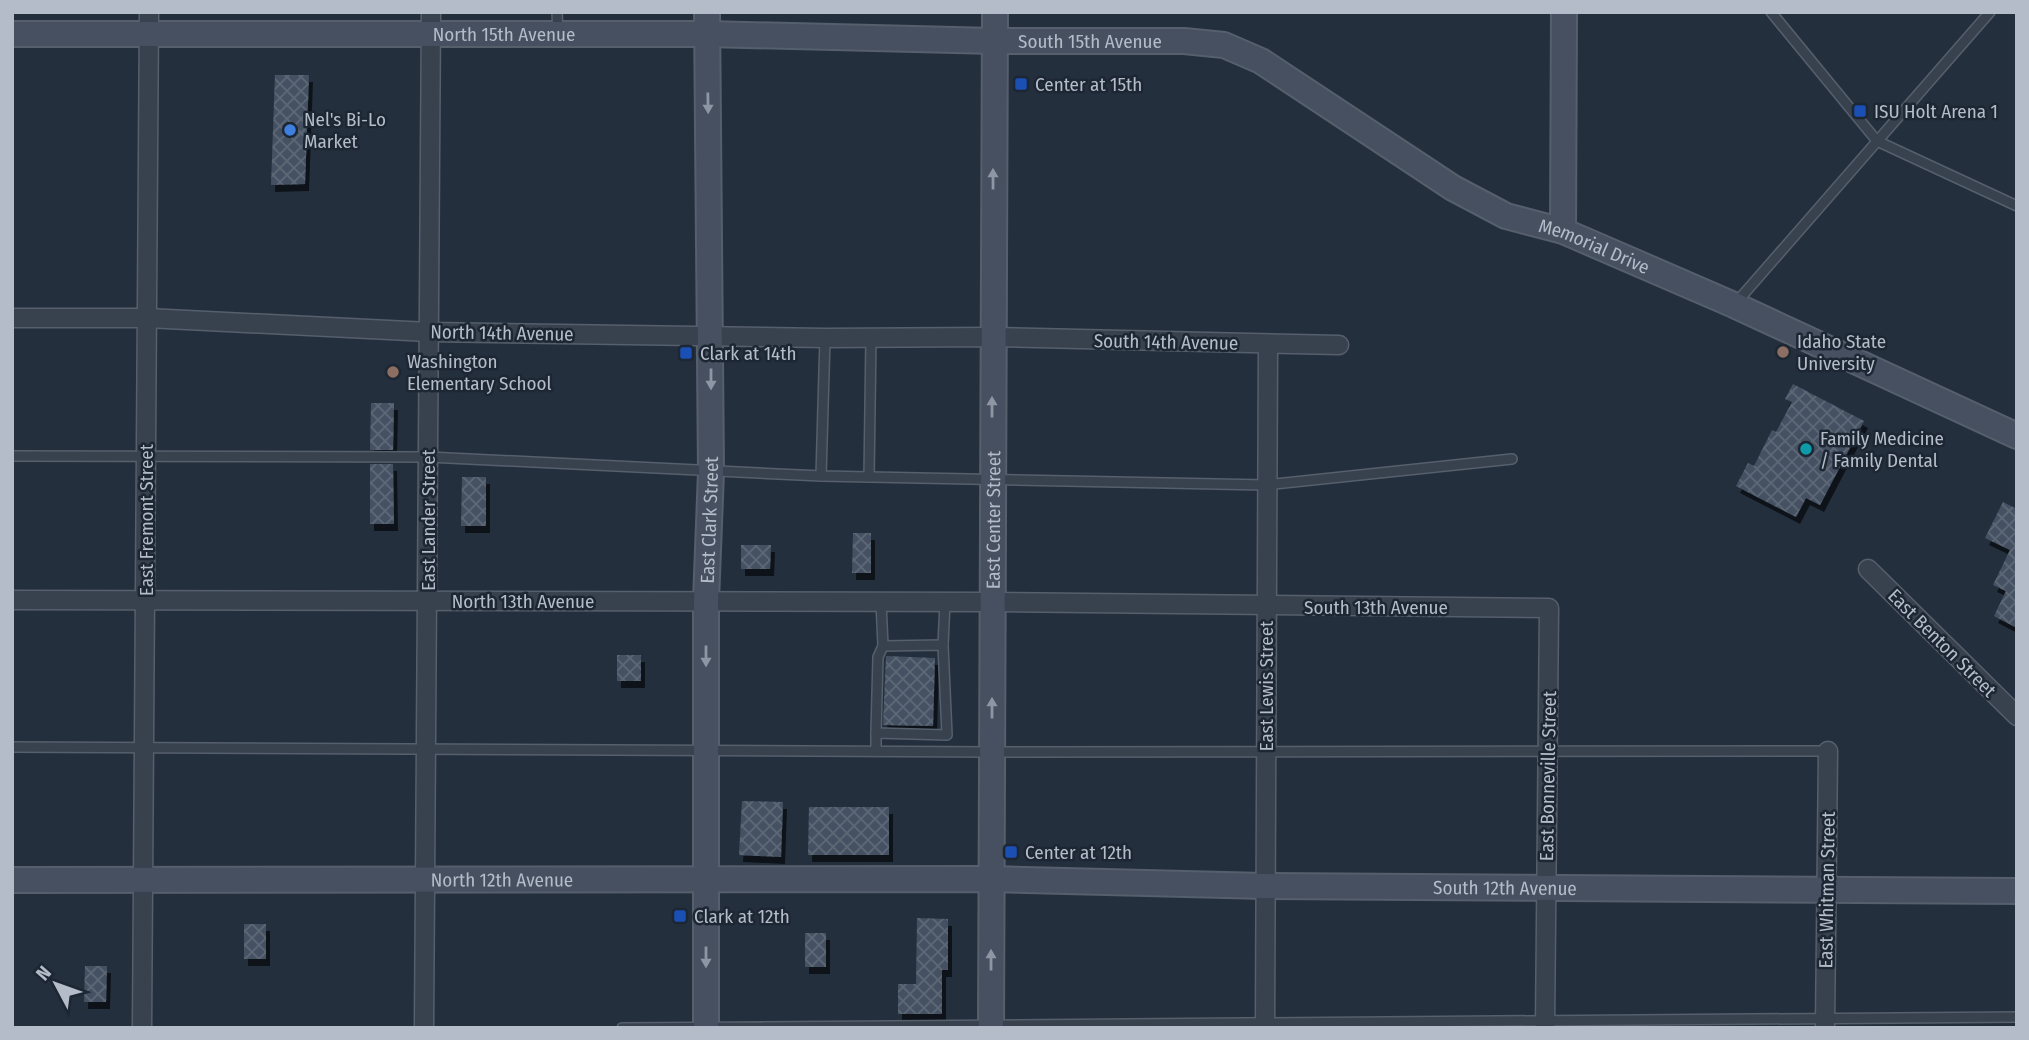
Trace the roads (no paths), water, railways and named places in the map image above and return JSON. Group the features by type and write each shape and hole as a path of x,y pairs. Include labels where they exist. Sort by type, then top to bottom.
{"street":[{"name":"East Center Street","path":"991,1026 995,12"},
{"path":"1563,231 1564,12"},
{"name":"North 15th Avenue","path":"12,34 149,23 707,23 995,41"},
{"name":"East Fremont Street","path":"142,1028 149,23"},
{"name":"East Lander Street","path":"424,1028 431,23"},
{"name":"East Clark Street","path":"706,1027 706,601 712,472 707,23"},
{"name":"South 15th Avenue","path":"995,41 1184,41"},
{"name":"Memorial Drive","path":"1184,41 1224,45 1261,61 1453,188 1506,216 1563,231 2017,436"},
{"name":"North 14th Avenue","path":"12,318 147,318 429,332 825,338 992,337"},
{"name":"South 14th Avenue","path":"992,337 1339,345"},
{"name":"East Lewis Street","path":"1265,1025 1268,345"},
{"name":"East Benton Street","path":"1868,569 2017,716"},
{"name":"North 13th Avenue","path":"12,600 992,602"},
{"name":"South 13th Avenue","path":"992,602 1549,608"},
{"name":"East Bonneville Street","path":"1546,1024 1549,608"},
{"name":"East Whitman Street","path":"1826,1023 1828,751"},
{"name":"North 12th Avenue","path":"12,880 991,879"},
{"name":"South 12th Avenue","path":"991,879 1265,886 2017,891"}],"lane":[{"path":"1771,12 1877,141 2017,206"},
{"path":"1734,306 1990,12"},
{"path":"821,476 825,338"},
{"path":"869,477 871,338"},
{"path":"12,456 428,457 821,476 1266,485 1512,459"},
{"path":"876,751 878,657 883,646 881,602"},
{"path":"876,733 947,735 943,645 945,602"},
{"path":"883,646 943,645"},
{"path":"12,747 426,751 1828,751"},
{"path":"622,1028 1826,1023 2017,1017"}],"place":[{"name":"Center at 15th","path":"1021,84"},
{"name":"ISU Holt Arena 1","path":"1860,111"},
{"name":"Nel's Bi-Lo Market","path":"290,130"},
{"name":"Idaho State University","path":"1783,352"},
{"name":"Clark at 14th","path":"686,353"},
{"name":"Washington Elementary School","path":"393,372"},
{"name":"Family Medicine / Family Dental","path":"1806,449"},
{"name":"Center at 12th","path":"1011,852"},
{"name":"Clark at 12th","path":"680,916"}]}
